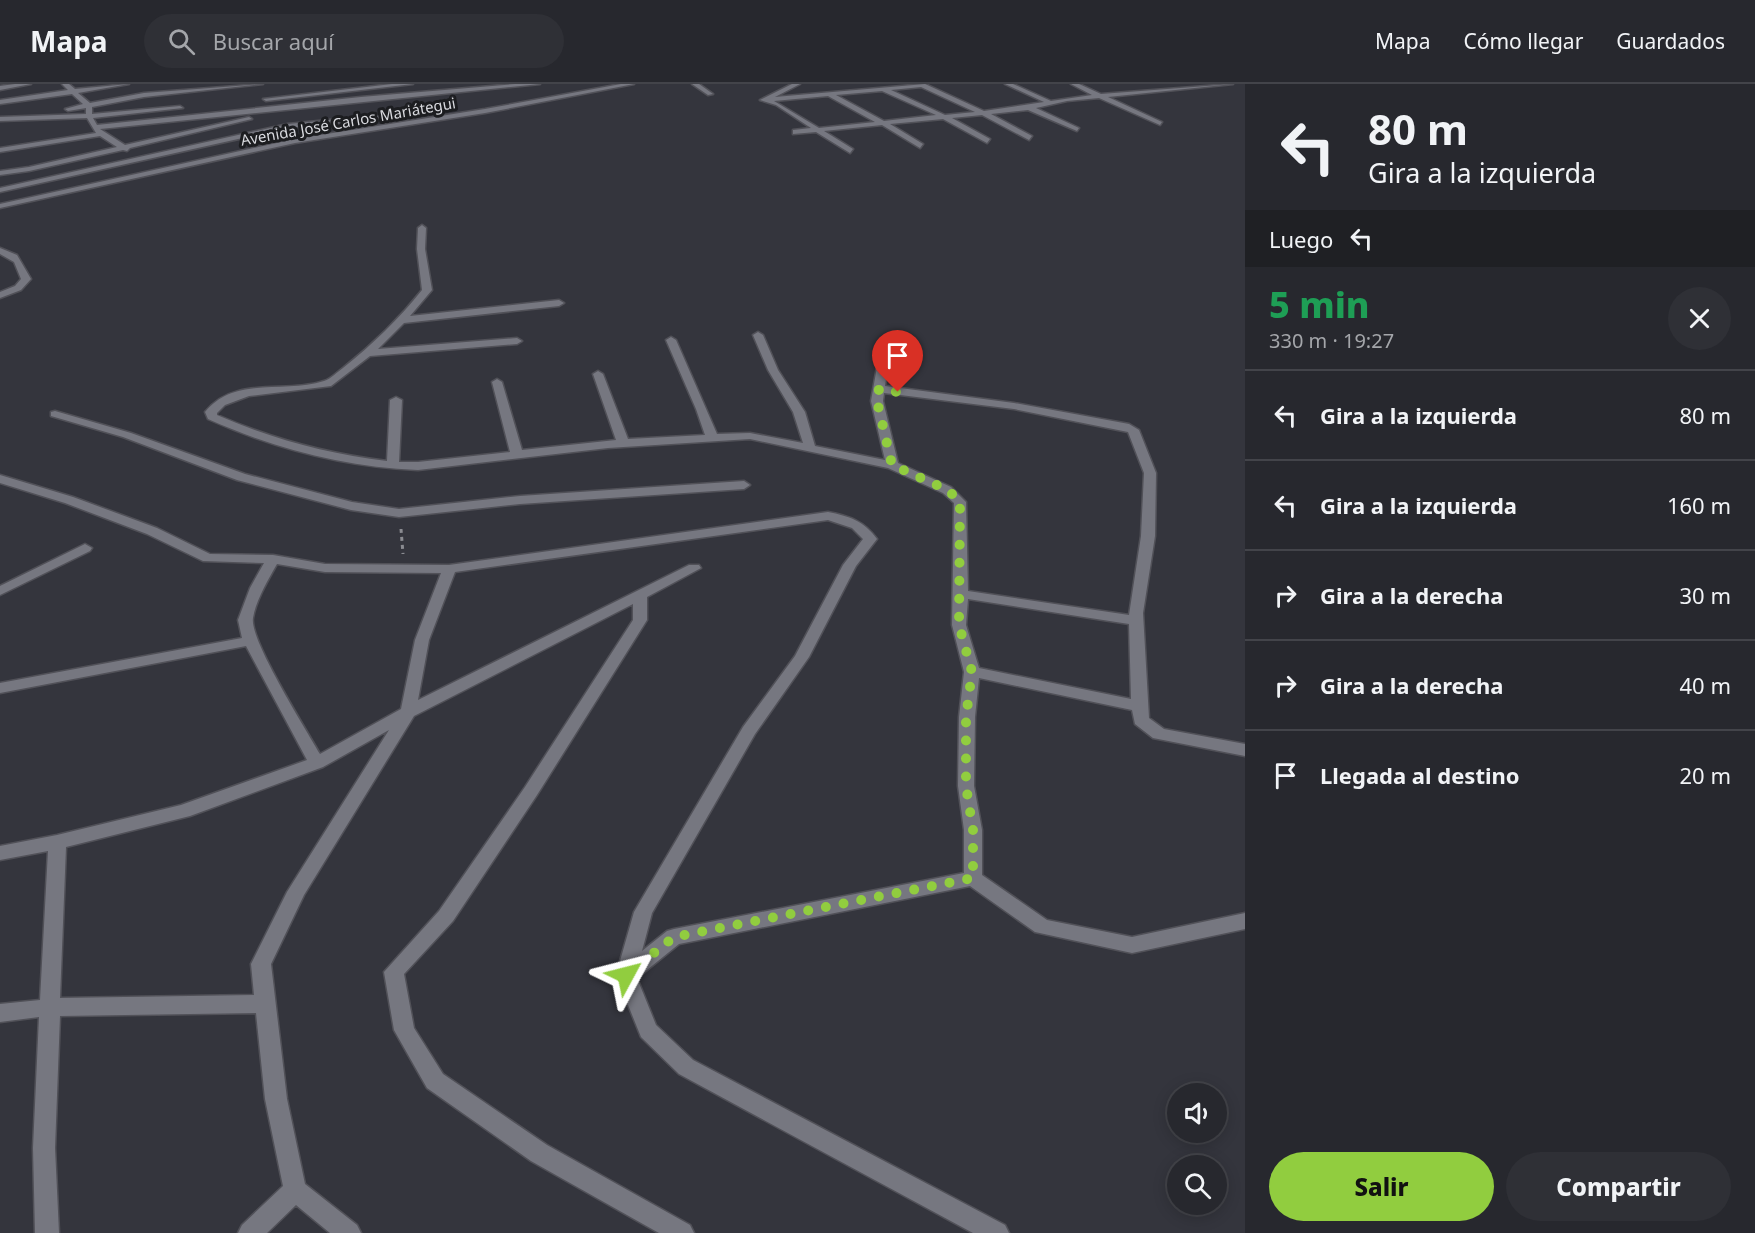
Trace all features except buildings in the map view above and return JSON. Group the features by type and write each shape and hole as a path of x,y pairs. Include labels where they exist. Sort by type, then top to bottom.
{"street":[{"path":"0,88 28,84"},
{"path":"65,84 89,106 88,116 98,130 143,158 174,169"},
{"path":"0,102 126,84"},
{"path":"15,120 144,96 225,85 260,84"},
{"path":"259,99 348,87 410,84"},
{"path":"0,150 98,130 361,99 537,84"},
{"name":"Avenida José Carlos Mariátegui","path":"1,206 295,141 485,111 631,84"},
{"path":"695,84 710,94"},
{"path":"763,100 797,84"},
{"path":"1008,84 1049,102"},
{"path":"1074,84 1160,123"},
{"path":"1115,84 1134,92"},
{"path":"1174,84 1185,88"},
{"path":"796,132 1029,108 1049,102 1134,92 1230,84"},
{"path":"763,100 922,85 984,113 1029,138"},
{"path":"570,86 580,93"},
{"path":"348,87 375,115 389,125"},
{"path":"884,89 943,116 987,141"},
{"path":"829,94 920,146"},
{"path":"763,100 778,105 850,151"},
{"path":"0,120 88,116 191,107"},
{"path":"1029,108 1077,129"},
{"path":"0,190 288,126 375,115 485,111"},
{"path":"0,173 29,169 265,116"},
{"path":"211,160 224,166"},
{"path":"422,228 421,249 427,290 405,320 346,370 340,378 327,384 238,395 214,408 211,412 212,417 253,434 316,451 393,466 427,465 623,443 750,436 892,465 948,490 960,502 959,625 972,672 966,717 966,786 973,830 973,878"},
{"path":"0,251 12,255 20,265 26,279 18,288 0,295"},
{"path":"405,320 559,303"},
{"path":"758,335 772,370 799,412 810,448"},
{"path":"671,340 702,409 712,438"},
{"path":"368,353 518,341"},
{"path":"886,344 877,401 892,465"},
{"path":"598,374 623,443"},
{"path":"497,382 517,455"},
{"path":"879,389 1073,415 1129,427 1133,430 1150,473 1148,536 1136,613 1141,720 1159,734 1245,750"},
{"path":"393,466 396,400"},
{"path":"55,414 127,435 241,477 351,506 399,513 520,500 744,485"},
{"path":"0,479 69,500 152,531 208,558 273,560 325,568 449,570 828,516 847,519 866,532 870,539 850,565 802,657 749,730 643,912 626,975 648,1031 686,1067 997,1233"},
{"path":"0,591 85,548"},
{"path":"273,560 257,588 245,620 250,641 317,763"},
{"path":"0,853 57,842 183,811 317,763 408,712 694,568"},
{"path":"349,1233 296,1190 276,1099 261,964 291,903 408,712 422,640 449,570"},
{"path":"961,594 1137,621"},
{"path":"640,596 640,620 531,791 446,916 394,972 404,1030 435,1081 538,1153 682,1233"},
{"path":"0,688 250,641"},
{"path":"972,672 1139,706"},
{"path":"47,1233 44,1148 52,1007 57,842"},
{"path":"626,975 674,937 973,878 1042,927 1132,945 1245,921"},
{"path":"0,1013 52,1007 266,1004"},
{"path":"250,1233 296,1190"}],"path":[{"path":"399,513 404,569"}],"route":[{"path":"626,975 674,937 973,878 973,830 966,786 966,717 972,672 959,625 960,502 948,490 892,465 877,401 879,389 898,392"}]}
